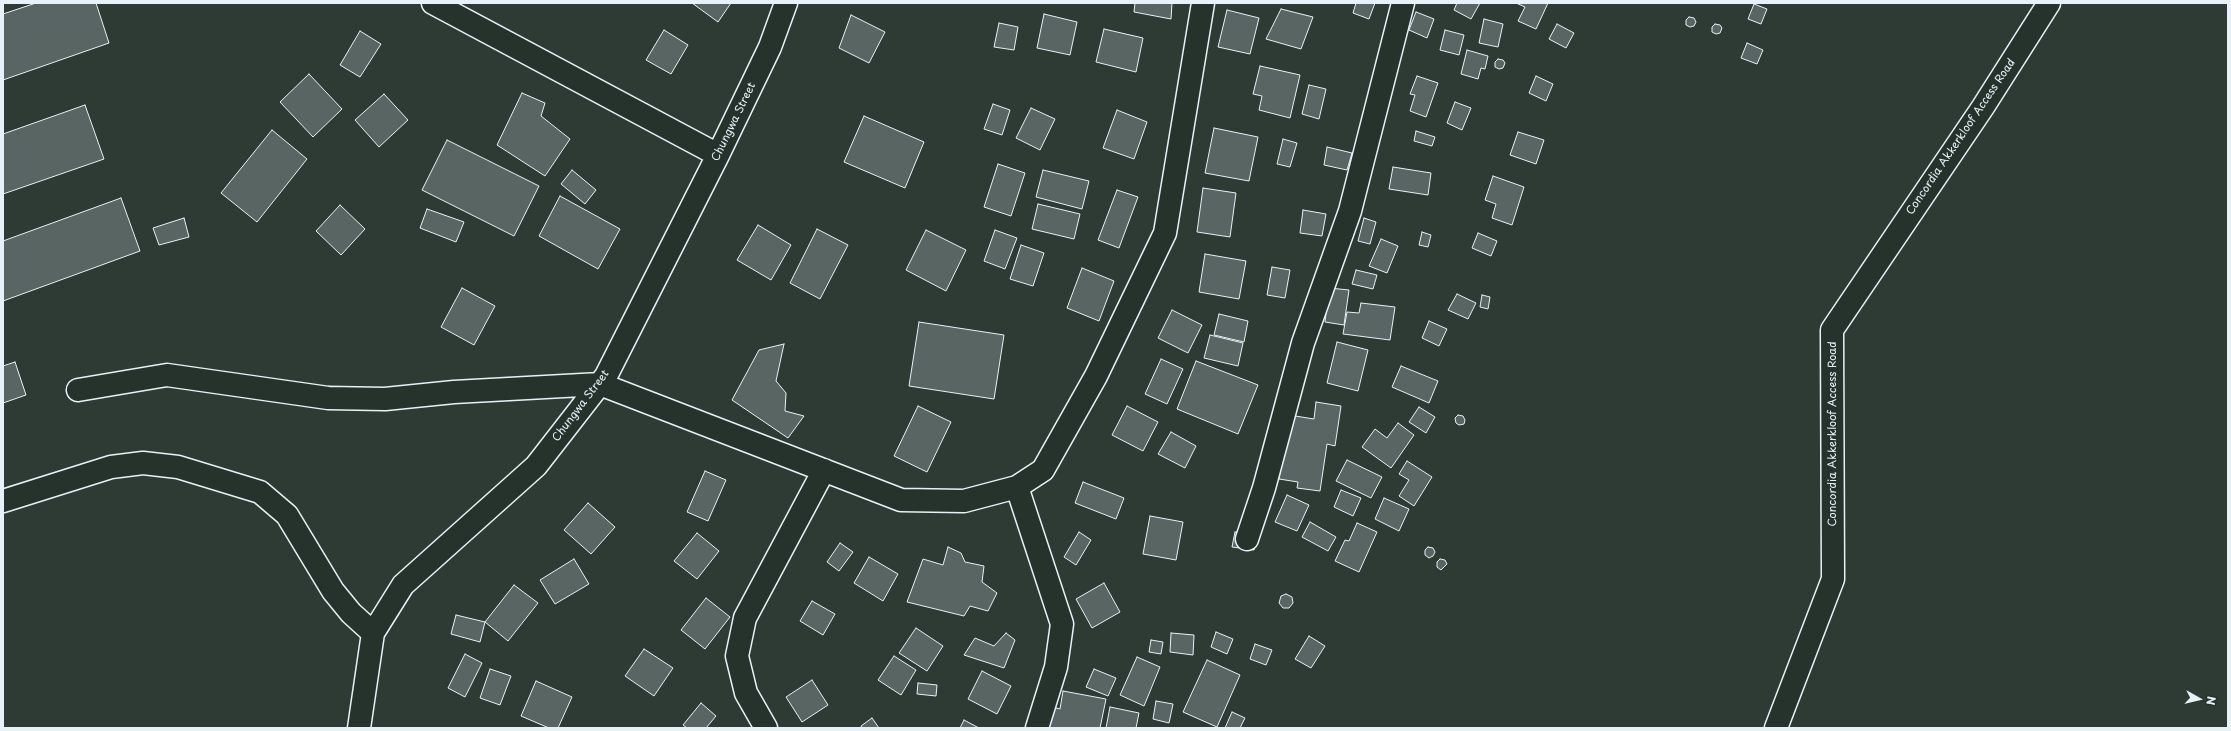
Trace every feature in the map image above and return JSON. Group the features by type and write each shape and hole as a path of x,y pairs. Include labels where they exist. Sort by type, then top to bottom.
{"street":[{"path":"433,3 718,155"},
{"name":"Chungwa Street","path":"359,728 373,633 403,585 536,466 600,384 718,155 770,47 786,3"},
{"path":"78,390 167,375 335,398 385,399 462,392 600,384 901,500 964,501 1017,487 1043,470 1096,376 1165,233 1204,3"},
{"path":"1247,539 1264,488 1303,343 1350,211 1403,3"},
{"name":"Concordia Akkerkloof Access Road","path":"1776,728 1833,579 1832,330 1983,107 2049,3"},
{"path":"3,501 111,467 143,463 178,467 260,492 287,515 333,591 351,613 373,633"},
{"path":"766,728 746,693 737,656 745,618 824,470"},
{"path":"1017,487 1062,624 1056,667 1037,728"}],"building":[{"path":"36,3 96,3 109,43 3,80 3,14"},
{"path":"692,3 731,3 718,22"},
{"path":"1135,3 1172,3 1171,19 1134,12"},
{"path":"1356,3 1375,3 1369,19 1353,13"},
{"path":"1457,3 1480,3 1471,19 1454,10"},
{"path":"1516,3 1548,3 1536,29 1518,21 1525,7"},
{"path":"1754,4 1767,9 1761,24 1748,19"},
{"path":"1281,9 1313,17 1301,49 1266,39"},
{"path":"1227,10 1259,18 1250,54 1218,47"},
{"path":"1416,12 1434,19 1427,38 1409,30"},
{"path":"1044,14 1077,22 1070,55 1037,48"},
{"path":"851,15 885,32 869,63 839,48"},
{"path":"1689,17 1694,18 1696,22 1694,26 1690,27 1686,25 1686,20"},
{"path":"1484,19 1503,24 1498,47 1479,43"},
{"path":"999,23 1018,27 1014,50 994,47"},
{"path":"1557,24 1574,33 1566,48 1549,39"},
{"path":"1715,24 1720,25 1722,28 1720,33 1716,34 1712,32 1712,27"},
{"path":"1104,29 1143,38 1136,72 1096,62"},
{"path":"664,30 688,45 671,74 646,60"},
{"path":"1445,30 1464,35 1459,55 1440,50"},
{"path":"360,31 381,44 360,77 340,65"},
{"path":"1747,43 1763,50 1757,64 1741,58"},
{"path":"1467,50 1488,56 1485,69 1481,68 1478,79 1461,74"},
{"path":"1498,59 1503,60 1505,63 1503,68 1499,69 1495,67 1495,62"},
{"path":"1260,66 1300,75 1290,118 1259,110 1262,96 1253,94"},
{"path":"309,74 342,109 313,137 280,102"},
{"path":"1417,76 1438,83 1426,117 1410,111 1415,95 1410,94"},
{"path":"1536,76 1553,84 1546,101 1529,93"},
{"path":"1309,85 1326,89 1319,119 1302,114"},
{"path":"522,93 545,103 541,116 570,139 545,176 497,145"},
{"path":"384,94 408,120 379,147 355,120"},
{"path":"1455,102 1471,108 1462,130 1447,123"},
{"path":"993,104 1010,110 1002,135 984,129"},
{"path":"85,105 104,159 3,194 3,134"},
{"path":"1031,108 1055,119 1040,150 1016,138"},
{"path":"1117,110 1147,122 1134,159 1103,148"},
{"path":"864,116 924,142 905,188 844,162"},
{"path":"1214,128 1258,137 1249,181 1205,173"},
{"path":"272,130 307,159 257,222 221,193"},
{"path":"1416,131 1435,137 1432,146 1414,141"},
{"path":"1518,132 1544,140 1536,164 1510,155"},
{"path":"1283,139 1297,143 1290,167 1277,164"},
{"path":"447,140 539,186 514,236 422,190"},
{"path":"1327,147 1352,153 1347,170 1324,165"},
{"path":"998,164 1025,173 1011,216 984,207"},
{"path":"1393,167 1431,173 1428,195 1389,189"},
{"path":"572,170 596,190 585,204 561,184"},
{"path":"1043,170 1089,181 1082,209 1036,197"},
{"path":"1493,176 1524,187 1512,225 1492,218 1496,204 1485,200"},
{"path":"1203,188 1236,193 1230,237 1197,232"},
{"path":"1117,190 1138,197 1119,248 1098,240"},
{"path":"560,196 620,229 598,269 539,236"},
{"path":"121,198 140,251 3,301 3,241"},
{"path":"1038,204 1080,214 1074,239 1032,229"},
{"path":"340,205 365,229 341,255 316,231"},
{"path":"427,209 464,222 456,242 420,228"},
{"path":"1303,210 1326,214 1322,236 1300,233"},
{"path":"184,218 189,237 159,245 153,228"},
{"path":"1364,218 1376,222 1370,244 1358,241"},
{"path":"758,225 791,245 771,280 737,260"},
{"path":"817,229 848,245 820,299 790,283"},
{"path":"926,230 966,250 946,291 906,270"},
{"path":"995,230 1017,238 1005,269 984,261"},
{"path":"1422,232 1431,235 1428,247 1419,245"},
{"path":"1478,233 1497,241 1491,256 1472,248"},
{"path":"1381,239 1398,246 1387,273 1369,266"},
{"path":"1021,245 1044,253 1033,286 1010,279"},
{"path":"1205,254 1246,261 1239,299 1199,292"},
{"path":"1272,267 1290,270 1285,298 1267,295"},
{"path":"1082,268 1114,281 1099,321 1067,308"},
{"path":"1356,270 1377,275 1373,289 1352,284"},
{"path":"462,288 495,306 474,345 441,327"},
{"path":"1329,288 1349,290 1344,325 1325,322"},
{"path":"1457,294 1476,303 1468,319 1448,310"},
{"path":"1482,295 1490,297 1488,309 1480,307"},
{"path":"1361,303 1395,307 1390,340 1343,334 1347,312 1359,313"},
{"path":"1172,310 1202,325 1188,353 1158,338"},
{"path":"1219,314 1248,321 1244,342 1214,335"},
{"path":"1429,321 1447,329 1439,346 1422,338"},
{"path":"919,322 1004,335 994,399 909,386"},
{"path":"1210,335 1243,343 1238,366 1204,358"},
{"path":"1337,342 1368,350 1358,391 1327,383"},
{"path":"784,344 776,381 786,393 785,411 804,416 788,438 732,400 759,350"},
{"path":"1161,359 1183,369 1167,404 1145,394"},
{"path":"1196,361 1258,385 1238,434 1177,409"},
{"path":"15,362 26,395 3,403 3,366"},
{"path":"1401,366 1438,381 1429,403 1392,387"},
{"path":"1316,402 1341,406 1335,446 1327,444 1320,491 1297,488 1298,482 1279,479 1289,415 1314,419"},
{"path":"918,406 951,422 927,472 894,456"},
{"path":"1127,406 1158,422 1143,451 1112,435"},
{"path":"1419,407 1435,417 1426,433 1409,422"},
{"path":"1458,415 1463,416 1465,420 1464,424 1459,425 1456,423 1455,418"},
{"path":"1398,423 1414,435 1391,468 1362,447 1375,429 1387,438"},
{"path":"1171,432 1196,446 1185,468 1158,454"},
{"path":"1347,460 1382,477 1371,498 1336,481"},
{"path":"1407,461 1432,477 1414,506 1399,496 1409,480 1399,474"},
{"path":"705,471 726,480 708,521 687,512"},
{"path":"1083,482 1124,498 1116,519 1075,503"},
{"path":"1341,490 1361,498 1353,516 1334,507"},
{"path":"1287,495 1309,505 1297,531 1275,522"},
{"path":"1384,498 1409,509 1399,531 1375,519"},
{"path":"588,503 615,527 591,554 564,530"},
{"path":"1150,516 1183,522 1176,560 1143,554"},
{"path":"1310,522 1336,537 1328,551 1302,537"},
{"path":"1357,523 1377,532 1359,572 1335,561 1345,540 1349,541"},
{"path":"1079,532 1091,540 1076,565 1064,557"},
{"path":"1235,532 1257,536 1254,550 1232,547"},
{"path":"697,533 719,551 697,579 674,561"},
{"path":"840,543 853,552 839,571 827,562"},
{"path":"948,547 961,553 965,562 984,566 982,582 997,593 988,611 970,606 964,616 907,602 923,559 943,565"},
{"path":"1428,547 1433,548 1435,552 1433,556 1429,558 1425,555 1425,550"},
{"path":"869,557 898,574 883,601 854,583"},
{"path":"574,559 589,584 555,604 540,580"},
{"path":"1440,559 1445,560 1447,564 1441,570 1437,567 1437,562"},
{"path":"1104,583 1120,612 1092,628 1076,599"},
{"path":"514,585 538,603 508,641 485,622"},
{"path":"1286,594 1292,597 1293,603 1289,608 1283,608 1279,603 1281,596"},
{"path":"706,598 730,617 705,649 681,630"},
{"path":"812,601 835,614 823,635 800,621"},
{"path":"456,615 485,622 480,642 451,634"},
{"path":"916,628 943,646 927,671 899,653"},
{"path":"1216,632 1233,639 1227,654 1211,647"},
{"path":"1006,633 1015,640 1004,668 964,655 975,638 994,646"},
{"path":"1171,633 1194,635 1193,655 1170,652"},
{"path":"1309,636 1325,646 1311,668 1295,659"},
{"path":"1151,640 1163,642 1161,654 1149,652"},
{"path":"1255,644 1272,650 1266,665 1250,659"},
{"path":"644,649 673,668 654,696 625,676"},
{"path":"465,654 482,663 465,697 448,688"},
{"path":"894,656 916,670 901,695 878,680"},
{"path":"1137,657 1160,667 1144,706 1120,695"},
{"path":"1207,660 1240,675 1217,727 1183,712"},
{"path":"490,669 511,676 500,705 480,698"},
{"path":"1094,669 1116,678 1108,696 1086,687"},
{"path":"982,671 1011,686 997,714 968,699"},
{"path":"812,680 828,705 802,722 786,697"},
{"path":"536,681 572,697 558,728 549,728 521,716"},
{"path":"918,683 937,685 936,696 917,694"},
{"path":"1063,691 1106,699 1100,728 1048,728 1052,707 1060,709"},
{"path":"1156,701 1173,704 1169,723 1153,719"},
{"path":"701,703 716,716 706,728 687,728 683,725"},
{"path":"1110,707 1139,713 1136,728 1106,728"},
{"path":"1232,712 1245,718 1240,728 1225,728"},
{"path":"872,718 879,728 862,728 861,726"},
{"path":"964,720 979,728 960,728"}]}
